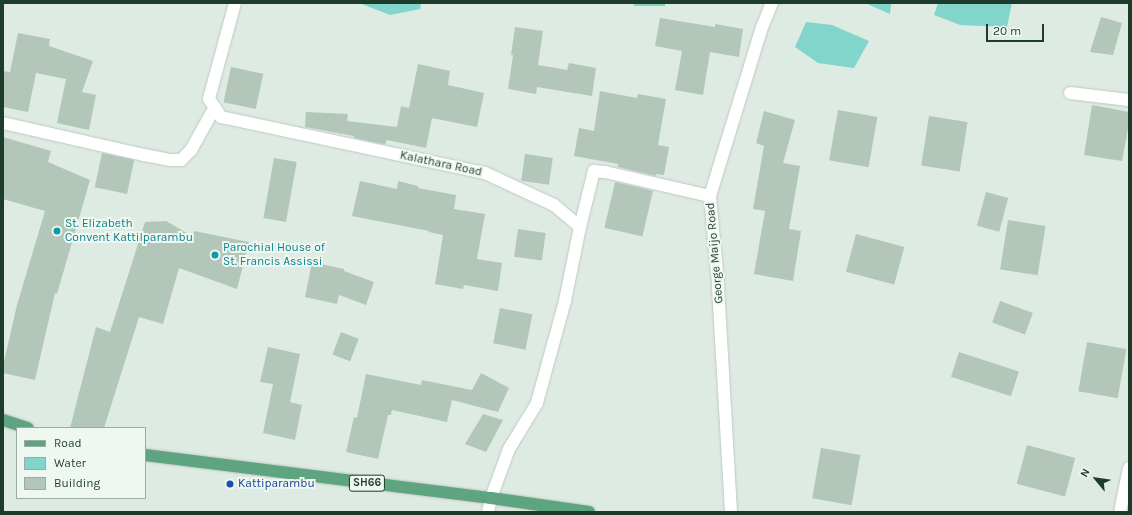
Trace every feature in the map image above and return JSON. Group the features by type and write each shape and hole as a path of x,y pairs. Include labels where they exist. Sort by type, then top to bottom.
{"main road":[{"path":"3,420 25,427"},
{"name":"SH66","path":"146,455 491,498 589,512"}],"street":[{"path":"3,123 144,156 181,160 191,150 215,107 209,99 236,3"},
{"name":"George Maijo Road","path":"731,512 717,272 710,196 761,30 772,3"},
{"path":"1070,93 1129,100"},
{"name":"Kalathara Road","path":"215,107 221,117 485,173 554,205 580,227"},
{"path":"488,512 491,498 509,449 537,403 565,302 580,227 594,171 606,172 710,196"},
{"path":"1120,512 1129,468"}],"water":[{"path":"359,3 421,3 420,9 390,15"},
{"path":"634,3 665,3 665,6 634,6"},
{"path":"865,3 891,3 890,14"},
{"path":"938,3 1012,3 1007,27 960,25 934,15"},
{"path":"806,22 832,25 869,41 854,68 818,63 795,47"}],"building":[{"path":"1101,17 1122,23 1113,55 1090,52"},
{"path":"660,18 715,27 715,24 743,29 739,57 710,52 703,95 675,90 682,51 655,46"},
{"path":"515,27 543,31 538,65 567,70 569,63 596,68 592,96 537,87 536,94 508,89"},
{"path":"18,33 50,39 49,46 93,61 82,92 96,95 89,130 57,123 66,79 36,73 28,112 3,107 3,71 10,72"},
{"path":"418,64 450,71 448,85 484,93 477,127 432,118 426,148 387,140 385,144 383,144 354,138 354,136 305,127 306,112 348,114 347,121 397,127 401,106 409,108"},
{"path":"231,67 263,74 256,109 224,102"},
{"path":"600,91 637,98 638,94 666,99 658,145 669,147 664,175 656,174 656,176 618,167 618,164 574,156 579,128 594,131"},
{"path":"1092,105 1129,112 1129,123 1122,161 1084,155"},
{"path":"838,110 877,117 869,167 829,160"},
{"path":"764,111 795,120 783,163 800,166 789,229 801,231 793,281 754,274 765,211 753,209 764,146 756,143"},
{"path":"929,116 968,122 960,171 921,165"},
{"path":"3,137 51,151 48,162 90,180 57,294 55,293 35,380 3,373 3,366 17,305 45,211 3,199"},
{"path":"102,153 134,160 127,194 95,187"},
{"path":"525,154 553,158 549,185 521,181"},
{"path":"274,158 297,162 286,222 263,218"},
{"path":"360,181 397,189 398,181 418,186 418,188 456,195 454,209 485,214 477,259 502,263 498,291 464,285 463,289 435,284 443,235 352,216"},
{"path":"615,182 653,191 642,237 604,228"},
{"path":"986,192 1008,198 999,232 977,226"},
{"path":"1008,220 1046,226 1038,275 1000,269"},
{"path":"166,221 192,236 194,231 249,242 237,289 179,268 163,324 139,317 104,427 70,427 96,327 110,332 145,222"},
{"path":"518,229 546,233 542,261 514,257"},
{"path":"856,234 904,247 894,285 846,272"},
{"path":"312,262 344,269 344,271 374,282 366,305 339,295 337,304 305,297"},
{"path":"1000,301 1033,313 1025,335 992,323"},
{"path":"500,308 532,314 526,350 493,343"},
{"path":"341,332 359,339 350,361 332,354"},
{"path":"1087,342 1126,349 1118,398 1078,391"},
{"path":"268,347 300,354 290,402 302,405 295,440 263,433 273,384 260,382"},
{"path":"959,352 1019,371 1011,396 951,377"},
{"path":"481,373 509,388 498,412 452,400 447,422 392,410 391,415 388,415 378,459 346,452 354,417 357,418 366,374 421,385 422,380 472,390"},
{"path":"483,414 503,420 486,452 465,444"},
{"path":"1027,445 1075,458 1065,497 1017,484"},
{"path":"821,448 860,455 852,505 812,498"}],"place":[{"name":"St. Elizabeth Convent Kattilparambu","path":"57,231"},
{"name":"Parochial House of St. Francis Assissi","path":"215,255"},
{"name":"Kattiparambu","path":"230,484"}]}
